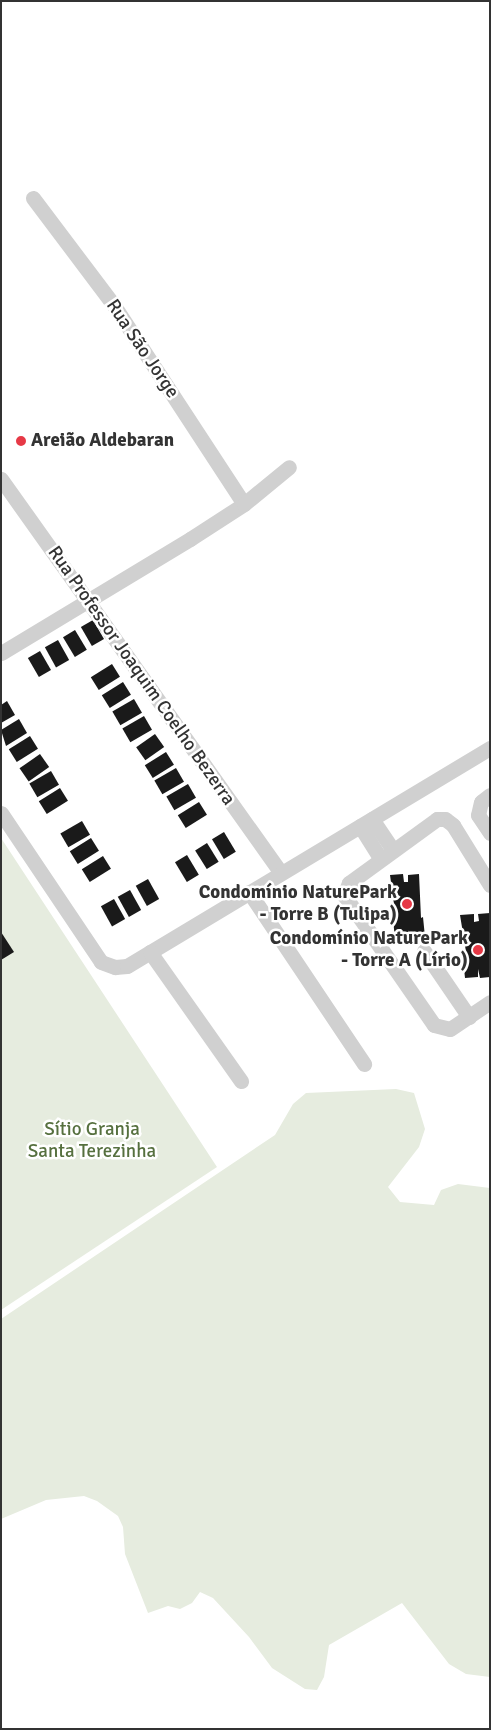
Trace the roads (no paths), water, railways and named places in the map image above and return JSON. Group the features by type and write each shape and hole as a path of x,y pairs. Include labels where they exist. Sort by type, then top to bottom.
{"street":[{"name":"Rua São Jorge","path":"33,198 115,306 244,504"},
{"path":"1,653 89,602 244,504 289,467"},
{"name":"Rua Professor Joaquim Coelho Bezerra","path":"1,480 281,873"},
{"path":"1,813 101,962 115,967 127,966 490,748"},
{"path":"490,795 478,809 478,815 490,833"},
{"path":"490,885 453,825 445,819 432,822 345,888 347,901 434,1025 450,1029 490,1002"},
{"path":"366,823 387,855"},
{"path":"249,892 364,1064"},
{"path":"424,951 468,1017"},
{"path":"150,952 241,1081"}],"place":[{"name":"Areião Aldebaran","path":"21,441"},
{"name":"Condomínio NaturePark - Torre B (Tulipa)","path":"407,904"},
{"name":"Condomínio NaturePark - Torre A (Lírio)","path":"478,950"}],"park label":[{"name":"Sítio Granja Santa Terezinha","path":"92,1141"}]}
